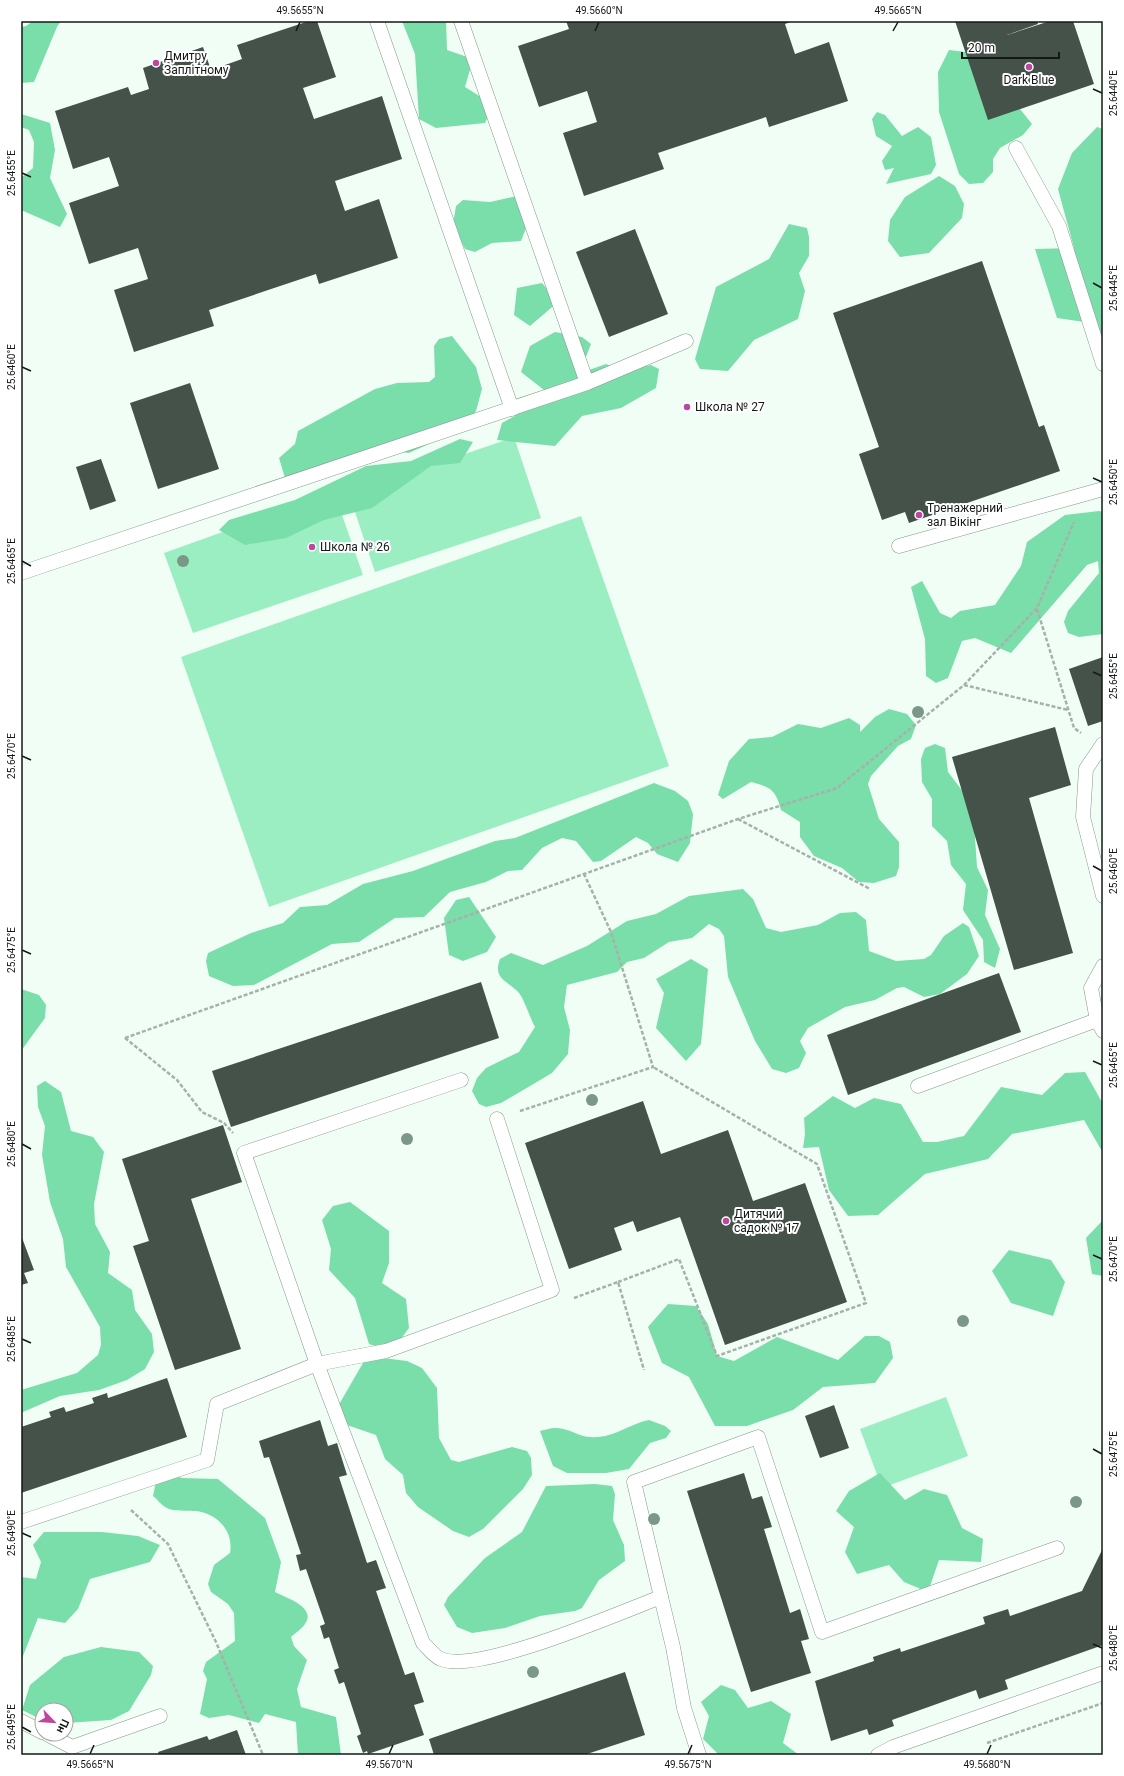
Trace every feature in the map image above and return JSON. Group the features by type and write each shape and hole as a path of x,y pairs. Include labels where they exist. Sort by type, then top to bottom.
{"lane":[{"path":"377,21 512,408"},
{"path":"462,21 587,383"},
{"path":"1016,148 1058,226 1103,364"},
{"path":"21,573 587,383 686,341"},
{"path":"899,546 1103,489"},
{"path":"1102,744 1086,769 1083,817 1103,896"},
{"path":"918,1086 1100,1026 1091,988 1103,966"},
{"path":"461,1080 244,1153 318,1364 423,1643 441,1659 465,1662 530,1647 661,1597"},
{"path":"21,1522 207,1460 217,1404 318,1364 386,1351 552,1290 497,1119"},
{"path":"699,1755 684,1708 673,1647 634,1482 758,1437 822,1632 1056,1548"},
{"path":"878,1755 893,1746 1103,1673"},
{"path":"62,1742 72,1747 160,1716"},
{"path":"21,1721 34,1728"}],"path":[{"path":"244,1153 230,1129 224,1123 202,1112 177,1080 125,1038 738,819 836,788 964,685 1037,608 1087,493"},
{"path":"1037,608 1074,728 1102,744"},
{"path":"964,685 1068,710"},
{"path":"738,819 870,889"},
{"path":"552,1290 569,1299 679,1259 717,1356 866,1303 817,1164 653,1067 611,932 584,874"},
{"path":"524,1110 653,1067"},
{"path":"618,1282 644,1370"},
{"path":"111,1492 168,1544 216,1642 263,1755"},
{"path":"987,1744 1103,1703"}],"green space":[{"path":"33,21 61,21 57,27 34,82 21,83 21,27 26,26"},
{"path":"402,21 446,21 447,50 473,59 465,87 481,97 489,114 485,123 436,128 419,119 415,54"},
{"path":"949,50 975,53 1032,124 1023,135 1000,148 993,159 993,172 983,183 969,184 959,174 939,112 938,72"},
{"path":"877,112 885,115 902,136 918,127 931,137 936,165 931,174 886,184 894,168 885,170 882,161 892,146 876,136 872,119"},
{"path":"21,114 50,123 55,150 50,178 67,214 60,227 21,210 21,178 33,168 34,142 29,130 21,127"},
{"path":"1097,127 1103,129 1103,337 1091,323 1057,318 1035,249 1074,248 1058,189 1072,153"},
{"path":"939,176 955,186 964,204 962,218 929,253 900,257 888,241 890,220 905,197"},
{"path":"517,196 532,213 521,241 492,243 475,252 465,249 453,224 456,206 463,200 490,202"},
{"path":"789,224 807,228 809,237 809,256 799,273 805,291 798,319 754,340 728,371 700,369 695,359 716,287 769,259"},
{"path":"542,283 558,302 530,326 514,315 517,288"},
{"path":"555,332 582,337 591,344 584,362 589,370 606,364 623,371 651,365 659,369 656,388 621,408 582,416 555,446 497,440 502,423 534,405 544,390 521,372 530,346"},
{"path":"452,336 476,367 482,389 476,411 462,429 409,453 401,452 285,478 279,458 295,444 298,431 375,389 397,383 429,382 435,377 434,346 439,339"},
{"path":"514,437 541,518 375,572 349,494"},
{"path":"460,439 473,442 460,463 431,466 372,508 324,520 286,538 245,545 219,530 229,520 295,500 366,466 411,461"},
{"path":"334,492 363,575 193,633 164,553"},
{"path":"1099,511 1103,512 1103,634 1079,637 1068,633 1064,622 1068,611 1099,573 1098,561 1087,565 1011,653 975,638 962,641 948,678 936,683 926,676 925,639 911,587 922,581 940,613 951,618 960,611 995,605 1021,566 1027,542 1065,515"},
{"path":"581,516 669,766 269,907 181,657"},
{"path":"889,709 907,714 916,725 911,739 898,746 871,776 868,784 879,819 899,842 899,867 896,876 874,883 859,882 842,868 814,856 800,837 800,822 781,810 775,794 768,788 751,782 723,799 718,795 729,761 749,739 772,737 798,724 821,728 849,718 860,725 860,732 875,717"},
{"path":"935,744 945,748 948,772 964,793 974,823 977,867 988,890 985,915 1000,949 995,968 984,962 983,940 963,910 966,884 951,865 947,841 932,826 932,799 922,782 921,759 925,748"},
{"path":"654,783 675,791 688,801 693,814 690,843 678,862 657,854 648,843 636,837 601,861 593,862 576,841 562,838 542,848 522,870 508,871 486,882 450,892 424,917 395,918 359,942 332,944 254,985 233,986 209,976 206,961 208,953 251,933 283,923 300,907 327,905 363,884 413,871 495,841 515,838"},
{"path":"743,889 753,899 766,928 781,932 818,925 840,913 856,912 866,920 869,951 896,961 924,959 931,955 944,936 963,923 969,927 979,956 967,974 940,994 924,997 904,987 897,988 875,1000 845,1007 808,1028 800,1041 806,1053 799,1068 786,1073 772,1069 755,1041 728,977 724,936 719,929 709,924 692,938 669,942 644,958 627,962 617,972 567,985 564,1007 570,1030 568,1054 552,1073 501,1103 486,1107 479,1104 472,1091 477,1078 486,1068 519,1052 535,1027 519,993 500,976 498,966 500,959 511,953 543,965 587,946 627,921 656,914 689,896"},
{"path":"469,897 496,937 487,952 463,961 449,955 444,918 456,900"},
{"path":"691,959 708,969 701,1044 686,1061 656,1028 664,993 656,979"},
{"path":"21,989 39,995 46,1005 45,1018 21,1051"},
{"path":"1085,1072 1103,1104 1103,1153 1084,1120 1012,1134 988,1159 925,1174 878,1215 848,1216 829,1190 819,1147 803,1148 805,1134 804,1118 833,1096 855,1108 874,1098 901,1104 923,1142 937,1142 964,1136 1001,1087 1042,1095 1065,1073"},
{"path":"45,1081 61,1092 71,1131 93,1137 104,1152 94,1204 95,1224 110,1252 108,1273 132,1290 135,1310 152,1334 154,1352 145,1369 127,1380 99,1390 60,1396 23,1412 21,1411 21,1390 77,1373 98,1355 101,1345 100,1327 66,1267 63,1239 50,1202 42,1155 45,1126 38,1107 37,1086"},
{"path":"350,1202 389,1231 389,1263 382,1283 406,1299 409,1328 398,1343 378,1347 369,1344 355,1298 329,1270 331,1249 322,1220 333,1206"},
{"path":"1103,1220 1103,1276 1092,1274 1086,1238"},
{"path":"1009,1250 1051,1260 1065,1282 1053,1316 1011,1303 992,1271"},
{"path":"668,1304 696,1306 708,1324 717,1356 734,1361 777,1337 838,1360 865,1336 879,1336 890,1342 893,1358 875,1383 823,1387 793,1410 747,1426 715,1426 689,1377 662,1363 648,1327"},
{"path":"367,1356 407,1361 422,1368 437,1388 439,1438 451,1460 459,1462 512,1447 527,1451 531,1458 532,1475 523,1489 483,1529 469,1537 453,1531 418,1507 406,1493 403,1475 385,1459 376,1435 344,1424 337,1408"},
{"path":"946,1397 968,1456 882,1488 860,1429"},
{"path":"649,1420 665,1426 671,1431 666,1438 650,1443 629,1469 606,1473 567,1473 553,1466 540,1431 551,1428 560,1428 586,1437 599,1437 613,1434"},
{"path":"165,1472 182,1478 218,1479 265,1518 281,1562 275,1592 299,1604 304,1608 308,1618 305,1624 291,1637 294,1646 307,1660 297,1689 301,1707 336,1717 341,1755 298,1755 296,1722 265,1714 259,1723 229,1715 209,1718 200,1714 207,1679 203,1671 206,1662 235,1641 234,1613 228,1604 211,1592 208,1584 214,1565 230,1553 231,1545 226,1531 217,1519 203,1512 170,1509 163,1506 153,1496 157,1477"},
{"path":"880,1473 905,1500 924,1489 947,1495 962,1528 983,1539 981,1562 939,1560 928,1592 904,1582 889,1565 857,1574 845,1552 854,1527 836,1511 849,1491"},
{"path":"595,1484 612,1486 615,1494 613,1520 624,1545 625,1561 599,1580 582,1608 575,1611 540,1616 505,1628 472,1633 457,1627 444,1605 448,1597 485,1558 522,1532 546,1486"},
{"path":"44,1532 102,1532 138,1536 160,1545 150,1562 90,1579 78,1609 65,1623 38,1618 21,1661 21,1577 36,1579 41,1562 33,1545"},
{"path":"101,1647 139,1652 153,1666 151,1675 129,1711 111,1720 74,1722 74,1702 34,1702 34,1716 22,1710 30,1685 64,1657"},
{"path":"721,1685 735,1690 748,1708 771,1701 791,1714 783,1743 799,1755 719,1755 703,1739 709,1716 701,1702"}],"building":[{"path":"309,21 317,21 336,77 303,88 314,119 382,96 402,159 335,181 345,211 379,199 398,258 319,284 316,274 209,310 214,326 134,352 114,290 148,279 138,248 89,264 69,203 119,186 109,157 73,169 55,111 128,87 131,95 149,89 143,68 203,47 211,70 242,59 237,45"},
{"path":"566,21 793,21 785,24 795,54 829,42 848,101 769,127 766,117 658,153 664,169 584,196 563,133 597,122 587,91 539,107 518,46 569,29"},
{"name":"Dark Blue","path":"955,21 1037,21 1038,24 1007,35 1050,21 1073,21 1094,84 988,120"},
{"path":"635,229 668,314 609,337 576,252"},
{"path":"982,261 1039,427 1044,425 1060,471 909,523 905,512 882,520 859,454 879,447 833,313"},
{"path":"190,383 219,469 158,489 130,403"},
{"path":"101,459 116,501 90,510 76,467"},
{"path":"1103,657 1103,721 1088,726 1069,669"},
{"path":"1055,727 1071,785 1029,798 1073,953 1014,970 952,757"},
{"path":"999,973 1021,1032 848,1095 827,1035"},
{"path":"481,982 499,1038 231,1127 212,1071"},
{"path":"643,1101 661,1154 728,1130 753,1201 805,1183 847,1302 725,1345 680,1217 637,1232 633,1221 614,1228 622,1250 569,1269 525,1143"},
{"path":"223,1125 242,1182 191,1199 241,1349 175,1370 133,1246 149,1241 122,1159"},
{"path":"21,1235 34,1270 24,1273 28,1283 21,1285"},
{"path":"167,1378 187,1437 21,1493 21,1427 51,1417 49,1412 64,1407 66,1412 94,1403 92,1398 107,1393 108,1398"},
{"path":"834,1405 849,1448 820,1458 805,1416"},
{"path":"320,1420 328,1446 337,1443 347,1475 339,1477 367,1563 376,1560 386,1588 376,1591 405,1675 414,1672 424,1702 414,1705 424,1735 368,1754 367,1751 363,1753 357,1736 361,1734 344,1682 339,1684 334,1670 339,1668 329,1637 324,1639 320,1626 325,1624 306,1569 300,1571 296,1555 301,1554 269,1457 264,1458 259,1441"},
{"path":"744,1473 752,1499 762,1496 772,1527 764,1529 790,1613 800,1609 809,1639 801,1641 811,1673 751,1692 687,1491"},
{"path":"1103,1548 1103,1645 1005,1680 1008,1689 979,1699 976,1690 892,1720 894,1726 869,1735 867,1729 831,1741 815,1681 874,1661 873,1657 900,1648 901,1652 985,1624 983,1617 1008,1609 1010,1616 1082,1591"},
{"path":"625,1672 645,1735 584,1755 434,1755 429,1739"},
{"path":"237,1730 246,1755 159,1755 158,1752 207,1736 209,1740"}],"place":[{"name":"Дмитру Заплітному","path":"156,63"},
{"name":"Dark Blue","path":"1029,67"},
{"name":"Школа № 27","path":"687,407"},
{"name":"Тренажерний зал Вікінг","path":"919,515"},
{"name":"Школа № 26","path":"312,547"},
{"name":"Дитячий садок № 17","path":"726,1221"}]}
